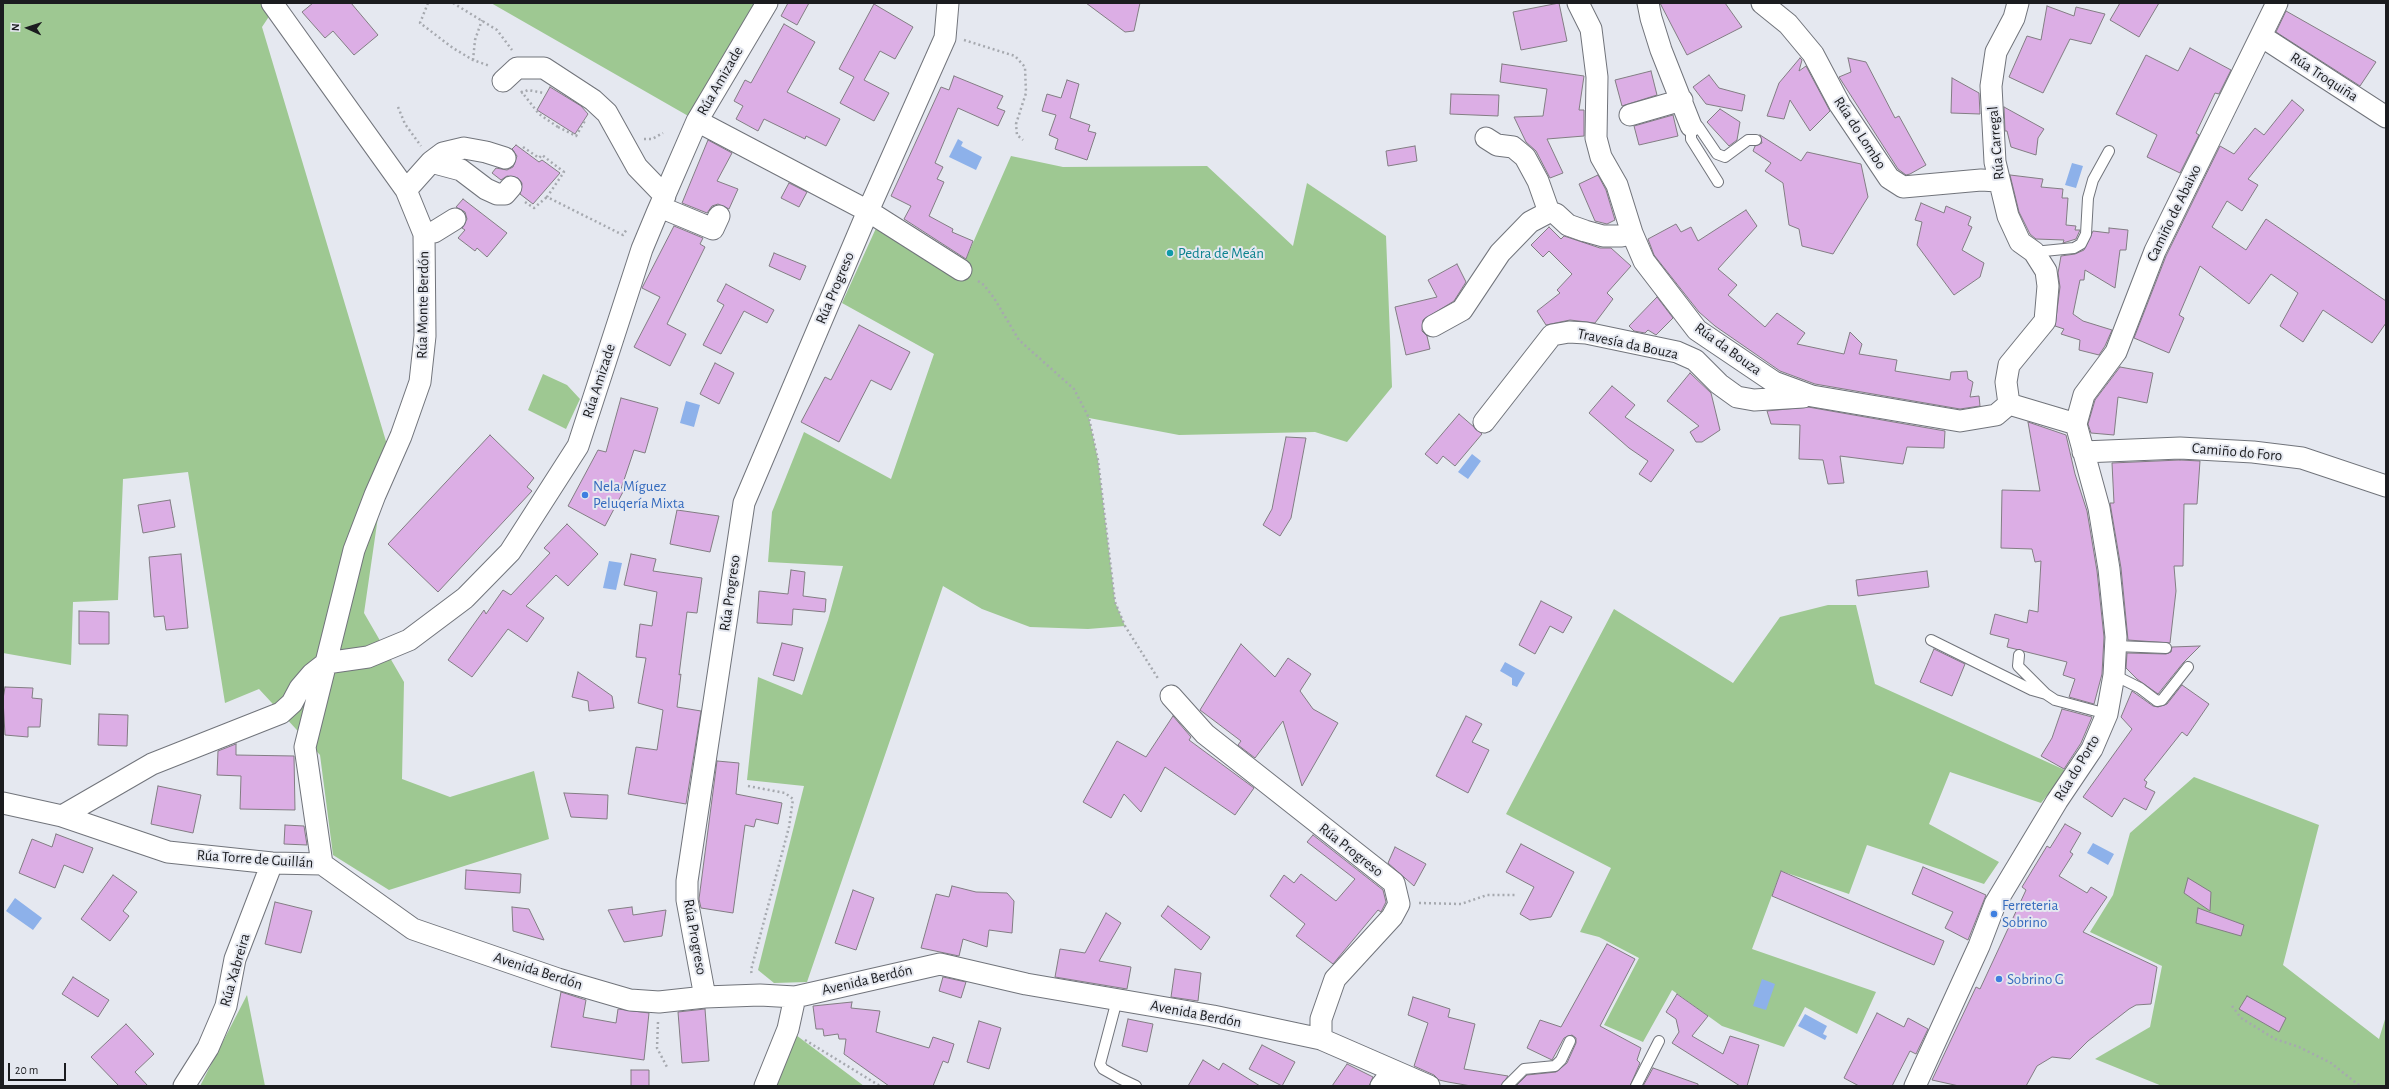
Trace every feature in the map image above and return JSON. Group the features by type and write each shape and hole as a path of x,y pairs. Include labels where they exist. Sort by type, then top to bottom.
{"street":[{"name":"Rúa Monte Berdón","path":"272,3 406,190 424,234 425,336 420,382 401,436 375,495 354,550 334,624 326,663"},
{"name":"Rúa Amizade","path":"326,663 368,657 409,640 465,598 510,552 578,446 642,249 697,121 767,3"},
{"name":"Rúa Progreso","path":"705,996 687,900 687,881 744,503 868,211 945,38 948,3"},
{"name":"Rúa da Bouza","path":"1578,3 1591,29 1597,76 1596,138 1602,157 1617,185 1632,233 1644,261 1697,330 1774,382 1812,396 1960,422 1996,415 2009,404"},
{"path":"1648,3 1661,50 1691,126"},
{"name":"Rúa do Lombo","path":"1762,3 1788,24 1813,54 1840,106 1889,178 1903,187 1981,180 1998,181"},
{"name":"Rúa Carregal","path":"2009,404 2006,382 2010,365 2045,321 2048,286 2046,271 2034,252 2020,242 2008,216 1998,181 1995,162 1991,86 1996,52 2014,18 2018,3"},
{"name":"Camiño de Abaixo","path":"2076,424 2084,395 2116,352 2155,251 2277,3"},
{"name":"Rúa Troquiña","path":"2261,36 2386,117"},
{"path":"506,73 524,66 544,68 559,88 593,100 608,113 636,167 663,201 713,229 719,216"},
{"path":"1630,115 1682,100"},
{"path":"697,121 868,211 961,270"},
{"path":"1486,138 1497,145 1513,147 1525,157 1538,181 1549,212"},
{"path":"406,190 431,162 443,153 464,148 503,157"},
{"path":"431,162 461,170 486,189 497,194 505,194 511,188"},
{"path":"1433,326 1462,310 1500,253 1530,222 1549,212 1556,214 1568,225 1591,233 1603,236 1622,236 1632,233"},
{"path":"424,234 434,232 455,219"},
{"name":"Travesía da Bouza","path":"1695,360 1693,350 1697,330"},
{"name":"Travesía da Bouza","path":"1484,422 1552,335 1569,332 1586,333 1677,352 1695,360 1719,384 1737,397 1754,400 1812,396"},
{"path":"2009,404 2076,424"},
{"name":"Rúa do Porto","path":"1915,1086 1979,946 1995,904 2057,802 2092,749 2107,714 2114,675 2116,646 2109,568 2099,508 2082,452 2076,424"},
{"name":"Camiño do Foro","path":"2082,452 2180,448 2253,452 2302,458 2386,486"},
{"path":"62,816 152,764 282,713 292,703 300,688 312,674 326,663"},
{"name":"Rúa Torre de Guillán","path":"3,803 62,816 168,852 272,863 322,864 305,747 326,663"},
{"name":"Rúa Progreso","path":"1171,696 1205,734 1394,883 1399,904"},
{"name":"Rúa Xabreira","path":"190,1082 208,1048 226,1006 235,959 272,863"},
{"name":"Avenida Berdón","path":"322,864 413,929 558,979 630,1000 660,1002 705,996 760,995 795,997 940,964 1026,984 1213,1016 1321,1040 1390,1081 1429,1086"},
{"path":"1321,1040 1321,1019 1335,979 1392,917 1399,904"},
{"path":"765,1086 788,1029 795,997"}],"lane":[{"path":"1718,182 1691,139 1691,126 1698,126 1717,154 1725,157 1748,140 1756,140"},
{"path":"2034,252 2074,248 2081,244 2086,234 2088,198 2093,180 2109,151"},
{"path":"1931,640 2032,690 2046,694"},
{"path":"2116,646 2166,648"},
{"path":"2019,656 2018,666 2046,694 2055,700 2107,714"},
{"path":"2114,675 2140,688 2157,701 2162,700 2188,667"},
{"path":"1118,1000 1100,1064 1103,1069 1136,1086"},
{"path":"1636,1086 1659,1040"},
{"path":"1507,1086 1524,1069 1555,1066 1561,1060 1570,1041"}],"path":[{"path":"428,3 420,23 473,60 506,73 517,82 522,93 539,114 558,127 560,125"},
{"path":"453,3 497,30 514,55 506,73"},
{"path":"473,60 475,40 482,20"},
{"path":"945,38 988,46 1014,56 1025,66 1026,93 1016,124 1017,135 1023,140"},
{"path":"522,93 528,90 544,94 559,88"},
{"path":"398,107 405,124 431,162"},
{"path":"503,157 515,142 539,158 542,155 557,169 564,172 563,176 547,197 623,234 631,222"},
{"path":"961,270 984,285 1008,318 1019,340 1074,389 1089,418 1098,460 1115,602 1125,626 1142,655 1171,696"},
{"path":"748,786 785,793 793,799 788,827 751,970 754,985 760,995"},
{"path":"1399,904 1430,902 1461,904 1487,895 1517,895"},
{"path":"660,1002 657,1048 667,1067"},
{"path":"2232,1006 2241,1018 2275,1039 2300,1047 2331,1063 2360,1086"},
{"path":"788,1029 880,1086"}],"green space":[{"path":"3,3 278,3 262,27 388,448 364,613 404,682 402,779 450,797 534,771 549,839 389,890 333,855 320,755 259,689 225,703 188,472 123,479 118,600 73,602 71,665 3,653"},
{"path":"491,3 767,3 697,121"},
{"path":"1011,156 1063,167 1207,166 1293,246 1307,183 1386,236 1392,387 1347,442 1315,432 1179,435 1089,418 1098,460 1115,602 1125,626 1088,629 1030,627 982,609 943,586 807,982 774,983 758,970 804,786 747,780 758,677 802,695 828,620 843,566 768,562 772,512 804,432 891,479 934,354 842,303 877,226 961,270"},
{"path":"543,374 567,385 580,399 566,429 528,410"},
{"path":"1828,605 1856,605 1875,684 2067,771 2041,803 1950,772 1929,824 1999,862 1984,884 1867,845 1849,894 1781,871 1752,949 1876,992 1857,1034 1805,1007 1784,1047 1722,1026 1672,990 1643,1042 1604,1025 1639,958 1599,937 1580,932 1611,868 1506,814 1614,609 1733,683 1780,617"},
{"path":"2194,777 2319,825 2283,965 2379,1039 2386,1016 2386,1086 2162,1086 2095,1059 2150,1027 2162,966 2090,932 2113,895 2130,833"},
{"path":"247,995 265,1086 200,1086"},
{"path":"788,1029 864,1086 765,1086"}],"water":[{"path":"958,139 963,142 961,146 982,157 976,170 949,157"},
{"path":"2072,163 2083,166 2076,188 2065,185"},
{"path":"686,401 700,405 694,427 680,423"},
{"path":"1472,454 1481,461 1468,479 1458,472"},
{"path":"609,561 622,563 616,590 603,588"},
{"path":"1505,662 1525,673 1517,687 1512,685 1512,678 1500,671"},
{"path":"2093,843 2114,854 2108,865 2087,853"},
{"path":"15,898 42,918 33,930 6,911"},
{"path":"1762,979 1775,984 1766,1010 1753,1006"},
{"path":"1805,1014 1827,1026 1823,1034 1827,1036 1825,1040 1798,1026"}],"building":[{"path":"313,3 351,3 378,35 354,55 333,31 325,38 302,12"},
{"path":"788,3 809,3 797,25 781,16"},
{"path":"1086,3 1140,3 1134,31 1125,32"},
{"path":"1559,3 1567,41 1521,50 1513,12"},
{"path":"1660,3 1725,3 1742,27 1687,55"},
{"path":"2120,3 2159,3 2139,37 2110,20"},
{"path":"874,4 913,27 895,59 880,51 864,80 889,93 874,121 840,103 854,77 839,69"},
{"path":"2047,6 2074,16 2076,7 2105,14 2091,44 2070,39 2043,93 2009,77 2027,36 2041,40"},
{"path":"2286,11 2376,62 2360,86 2276,32"},
{"path":"784,24 815,42 787,92 840,119 826,146 806,136 805,139 764,119 758,131 736,119 743,106 734,101 745,80 751,83"},
{"path":"2190,48 2231,70 2219,94 2215,93 2196,133 2199,135 2180,173 2147,157 2157,135 2116,114 2146,55 2178,71"},
{"path":"1800,58 1802,60 1799,71 1806,66 1830,111 1810,131 1790,100 1784,119 1767,116 1779,83"},
{"path":"1848,58 1866,62 1895,118 1899,116 1926,165 1906,175 1898,169 1839,77 1851,72"},
{"path":"1502,64 1584,76 1579,110 1584,110 1584,136 1547,139 1563,173 1550,178 1536,151 1526,142 1514,117 1543,116 1547,89 1500,82"},
{"path":"1651,71 1657,95 1622,106 1615,80"},
{"path":"1709,75 1719,88 1745,95 1742,111 1706,104 1693,87"},
{"path":"954,76 1003,96 997,108 1005,111 998,126 958,108 935,163 943,167 937,179 944,182 929,216 953,229 952,232 973,241 966,259 904,219 911,206 891,196 941,87 949,90"},
{"path":"1952,78 1979,93 1980,114 1951,113"},
{"path":"1067,80 1079,84 1070,118 1090,125 1088,131 1096,133 1087,160 1055,149 1058,139 1049,135 1056,115 1042,111 1047,94 1061,98"},
{"path":"550,87 581,106 588,114 575,134 537,110"},
{"path":"1451,94 1499,95 1498,116 1450,114"},
{"path":"2292,100 2304,110 2248,179 2258,185 2242,211 2227,201 2212,227 2246,250 2266,219 2386,301 2386,323 2372,343 2323,310 2303,342 2280,326 2298,293 2271,274 2249,304 2200,266 2179,315 2184,318 2169,353 2134,338 2166,256 2220,146 2234,154 2255,128 2264,135"},
{"path":"2004,107 2044,129 2038,138 2036,155 2011,147 2007,131 2005,131"},
{"path":"1720,109 1740,122 1737,140 1729,146 1707,122"},
{"path":"1673,115 1678,136 1639,145 1634,126"},
{"path":"1760,135 1801,161 1807,152 1861,164 1868,197 1833,254 1802,246 1799,229 1789,225 1783,183 1765,171 1771,163 1753,151 1755,146 1762,143"},
{"path":"708,140 732,153 717,181 738,189 729,209 718,204 712,206 707,213 682,203"},
{"path":"516,145 539,162 542,160 560,173 533,204 520,194 522,183 518,178 507,176 501,180 492,173 496,168 507,170 513,167 517,156 512,149"},
{"path":"1415,146 1417,161 1388,166 1386,151"},
{"path":"1598,175 1606,190 1615,220 1607,224 1595,221 1579,184"},
{"path":"2010,175 2043,179 2041,187 2063,189 2062,198 2068,198 2066,225 2076,226 2075,230 2080,230 2076,239 2063,243 2064,240 2036,239 2030,234 2019,212"},
{"path":"789,183 807,192 799,207 781,198"},
{"path":"463,199 507,233 487,257 477,248 475,251 458,238 465,230 462,228 467,219 465,212 456,207"},
{"path":"1921,203 1944,213 1946,206 1971,217 1968,225 1972,227 1962,250 1984,263 1980,277 1954,295 1917,245 1922,222 1915,220"},
{"path":"1746,210 1757,226 1718,269 1737,285 1728,295 1765,327 1777,313 1805,333 1797,344 1844,354 1850,332 1862,344 1859,354 1897,360 1895,371 1950,380 1951,372 1967,371 1968,379 1973,382 1970,397 1979,396 1980,406 1960,409 1815,384 1780,371 1715,326 1699,312 1654,255 1648,239 1676,224 1681,232 1691,227 1698,241"},
{"path":"674,226 703,238 700,244 705,247 667,324 686,334 670,366 634,347 660,297 642,288"},
{"path":"1549,227 1561,239 1564,236 1600,248 1611,248 1631,266 1607,293 1613,299 1595,323 1570,320 1546,325 1537,311 1560,293 1557,290 1572,274 1549,251 1543,257 1531,245"},
{"path":"2109,228 2128,230 2126,250 2120,250 2115,288 2085,270 2084,280 2080,280 2073,314 2083,321 2112,330 2099,355 2079,350 2080,340 2061,334 2064,329 2055,326 2060,287 2058,273 2061,256 2075,254 2084,250 2093,231 2109,233"},
{"path":"774,253 806,266 800,280 769,266"},
{"path":"1457,264 1466,282 1454,301 1423,320 1422,331 1427,336 1430,349 1406,355 1395,307 1437,297 1428,280"},
{"path":"726,284 774,310 767,323 744,311 721,354 703,345 724,305 717,301"},
{"path":"1657,297 1673,318 1656,335 1648,330 1645,333 1634,331 1629,326"},
{"path":"859,325 910,352 891,390 871,380 839,442 801,422 825,377 831,380"},
{"path":"715,363 734,373 719,404 700,394"},
{"path":"2120,367 2153,373 2147,403 2118,397 2114,435 2091,433 2088,424 2095,400"},
{"path":"1690,373 1711,393 1720,430 1702,442 1696,442 1690,432 1699,426 1667,401"},
{"path":"1612,386 1635,405 1625,417 1674,450 1651,482 1639,474 1648,461 1629,448 1589,413"},
{"path":"621,398 658,408 645,453 634,450 621,489 624,490 605,526 568,506 598,450 606,452"},
{"path":"1808,407 1945,431 1944,448 1907,447 1903,464 1840,456 1844,483 1828,484 1823,460 1799,459 1800,425 1771,424 1767,411"},
{"path":"1459,414 1482,434 1455,466 1443,456 1437,464 1425,454"},
{"path":"2028,422 2066,435 2075,474 2087,511 2097,571 2104,637 2102,674 2094,704 2069,697 2075,679 2063,675 2067,662 2007,647 2009,639 1990,634 1995,614 2027,623 2029,610 2038,612 2041,561 2035,562 2032,549 2001,548 2002,490 2040,491"},
{"path":"490,435 534,478 527,487 532,491 438,592 388,544"},
{"path":"1286,437 1306,438 1291,518 1280,536 1263,525 1272,509"},
{"path":"2180,460 2200,461 2197,504 2184,504 2183,566 2174,566 2176,591 2170,643 2128,640 2121,568 2110,503 2114,503 2112,463"},
{"path":"170,500 175,527 143,533 138,505"},
{"path":"677,510 719,516 710,552 670,544"},
{"path":"567,524 598,554 568,586 556,575 526,606 544,618 527,642 508,629 472,677 448,660 484,610 486,614 503,590 511,595 550,553 544,548"},
{"path":"181,554 188,628 166,630 164,616 154,617 149,557"},
{"path":"631,554 656,559 653,571 702,578 697,613 687,612 679,675 681,674 677,707 701,711 686,804 628,794 636,747 657,750 663,710 638,703 646,658 636,657 640,624 652,626 657,592 624,585"},
{"path":"791,570 805,572 803,596 826,599 825,612 793,609 792,625 757,623 759,591 788,594"},
{"path":"1927,571 1929,587 1858,596 1856,580"},
{"path":"1541,601 1572,617 1563,633 1550,626 1535,654 1519,645"},
{"path":"79,611 109,612 109,644 79,644"},
{"path":"782,643 803,648 794,681 773,675"},
{"path":"1241,644 1275,677 1288,658 1311,674 1300,691 1313,709 1338,723 1302,786 1283,721 1255,758 1238,745 1241,741 1200,710"},
{"path":"2200,646 2183,663 2158,694 2137,679 2126,668 2127,653 2166,654 2171,652 2172,647"},
{"path":"1934,649 1965,664 1952,696 1920,682"},
{"path":"578,672 612,696 614,708 589,711 588,701 572,697"},
{"path":"2182,685 2209,704 2187,736 2182,732 2144,780 2147,782 2145,787 2155,792 2146,810 2124,798 2112,817 2083,797 2132,729 2121,717 2132,691 2153,706 2158,707 2167,704"},
{"path":"5,687 33,688 32,698 42,699 40,727 28,727 28,737 5,735 3,699"},
{"path":"2062,709 2092,717 2081,743 2064,769 2041,756 2052,738"},
{"path":"99,714 128,715 127,746 98,745"},
{"path":"1173,716 1191,737 1189,740 1254,788 1235,815 1165,767 1141,812 1124,794 1111,818 1083,802 1117,741 1146,757"},
{"path":"1466,716 1482,724 1472,742 1489,750 1468,793 1436,776"},
{"path":"236,744 236,755 294,756 295,810 240,809 241,776 217,775 218,751"},
{"path":"717,761 739,763 736,794 782,803 778,824 756,819 754,827 745,825 733,913 701,908 699,899"},
{"path":"158,786 201,795 193,833 151,824"},
{"path":"564,793 608,795 607,819 571,817"},
{"path":"2065,824 2081,833 2070,852 2073,854 2059,876 2087,893 2091,887 2107,897 2083,932 2157,967 2151,1004 2136,1005 2129,1009 2088,1041 2070,1059 2052,1057 2037,1066 2026,1086 1959,1086 1932,1080 1976,987 1980,989 2026,890 2022,887 2047,846 2050,848"},
{"path":"285,825 304,826 307,845 284,844"},
{"path":"56,834 93,848 83,873 64,865 55,888 19,873 32,839 52,847"},
{"path":"1313,835 1383,890 1386,902 1381,912 1378,910 1333,964 1296,936 1305,924 1270,896 1284,875 1294,883 1301,874 1336,901 1355,879 1307,842"},
{"path":"1521,844 1574,872 1551,917 1530,920 1520,914 1534,887 1506,872"},
{"path":"1395,847 1426,864 1414,886 1388,863"},
{"path":"1923,867 1986,895 1968,940 1945,928 1953,912 1912,894"},
{"path":"466,870 521,874 520,893 465,889"},
{"path":"1781,871 1944,941 1934,965 1772,896"},
{"path":"113,875 137,892 123,911 129,916 110,941 81,919"},
{"path":"2188,878 2211,892 2210,911 2184,893"},
{"path":"952,886 976,892 1007,893 1014,901 1012,933 989,930 987,947 963,939 959,956 921,948 936,894 949,897"},
{"path":"853,890 874,898 856,950 835,943"},
{"path":"275,902 312,911 301,953 265,944"},
{"path":"1168,906 1210,937 1201,950 1161,916"},
{"path":"512,907 529,909 544,940 513,931"},
{"path":"632,907 633,915 666,910 662,936 624,942 608,910"},
{"path":"2198,908 2244,925 2241,936 2196,923"},
{"path":"1106,913 1121,923 1099,961 1131,967 1127,989 1055,977 1060,949 1085,953"},
{"path":"1607,944 1635,959 1600,1026 1641,1048 1637,1060 1640,1063 1630,1086 1516,1086 1527,1075 1556,1072 1567,1063 1576,1043 1576,1038 1572,1035 1564,1038 1552,1060 1527,1048 1540,1020 1561,1027"},
{"path":"1175,969 1201,973 1198,1001 1171,997"},
{"path":"73,977 109,1000 98,1017 62,994"},
{"path":"943,977 966,982 961,998 939,991"},
{"path":"561,992 586,1000 583,1017 616,1023 618,1009 649,1013 644,1060 551,1047"},
{"path":"1677,994 1708,1016 1692,1036 1723,1054 1730,1036 1759,1045 1747,1086 1740,1086 1672,1043 1679,1032 1676,1019 1666,1012"},
{"path":"2247,996 2286,1018 2279,1032 2239,1009"},
{"path":"1413,997 1450,1009 1448,1017 1475,1024 1464,1069 1508,1076 1501,1086 1471,1086 1439,1080 1434,1075 1414,1066 1428,1023 1408,1015"},
{"path":"852,1002 851,1008 880,1011 876,1032 929,1048 933,1037 954,1044 948,1063 943,1061 933,1086 889,1086 844,1054 846,1039 839,1039 838,1034 824,1036 823,1029 816,1029 813,1006"},
{"path":"705,1009 709,1061 682,1063 678,1012"},
{"path":"1877,1013 1904,1027 1908,1018 1928,1029 1916,1054 1910,1051 1892,1086 1859,1086 1844,1078"},
{"path":"1128,1019 1153,1024 1147,1052 1122,1046"},
{"path":"979,1021 1001,1028 989,1069 967,1062"},
{"path":"126,1024 154,1054 135,1072 148,1086 119,1086 91,1057"},
{"path":"1262,1045 1295,1062 1282,1086 1249,1069"},
{"path":"1203,1060 1219,1070 1223,1063 1260,1086 1188,1086"},
{"path":"1347,1064 1373,1077 1369,1086 1332,1086"},
{"path":"1653,1068 1698,1084 1698,1086 1643,1086"},
{"path":"631,1070 649,1070 649,1086 631,1086"}],"place":[{"name":"Pedra de Meán","path":"1170,253"},
{"name":"Nela Míguez Peluqería Mixta","path":"585,495"},
{"name":"Ferreteria Sobrino","path":"1994,914"},
{"name":"Sobrino G","path":"1999,979"}]}
